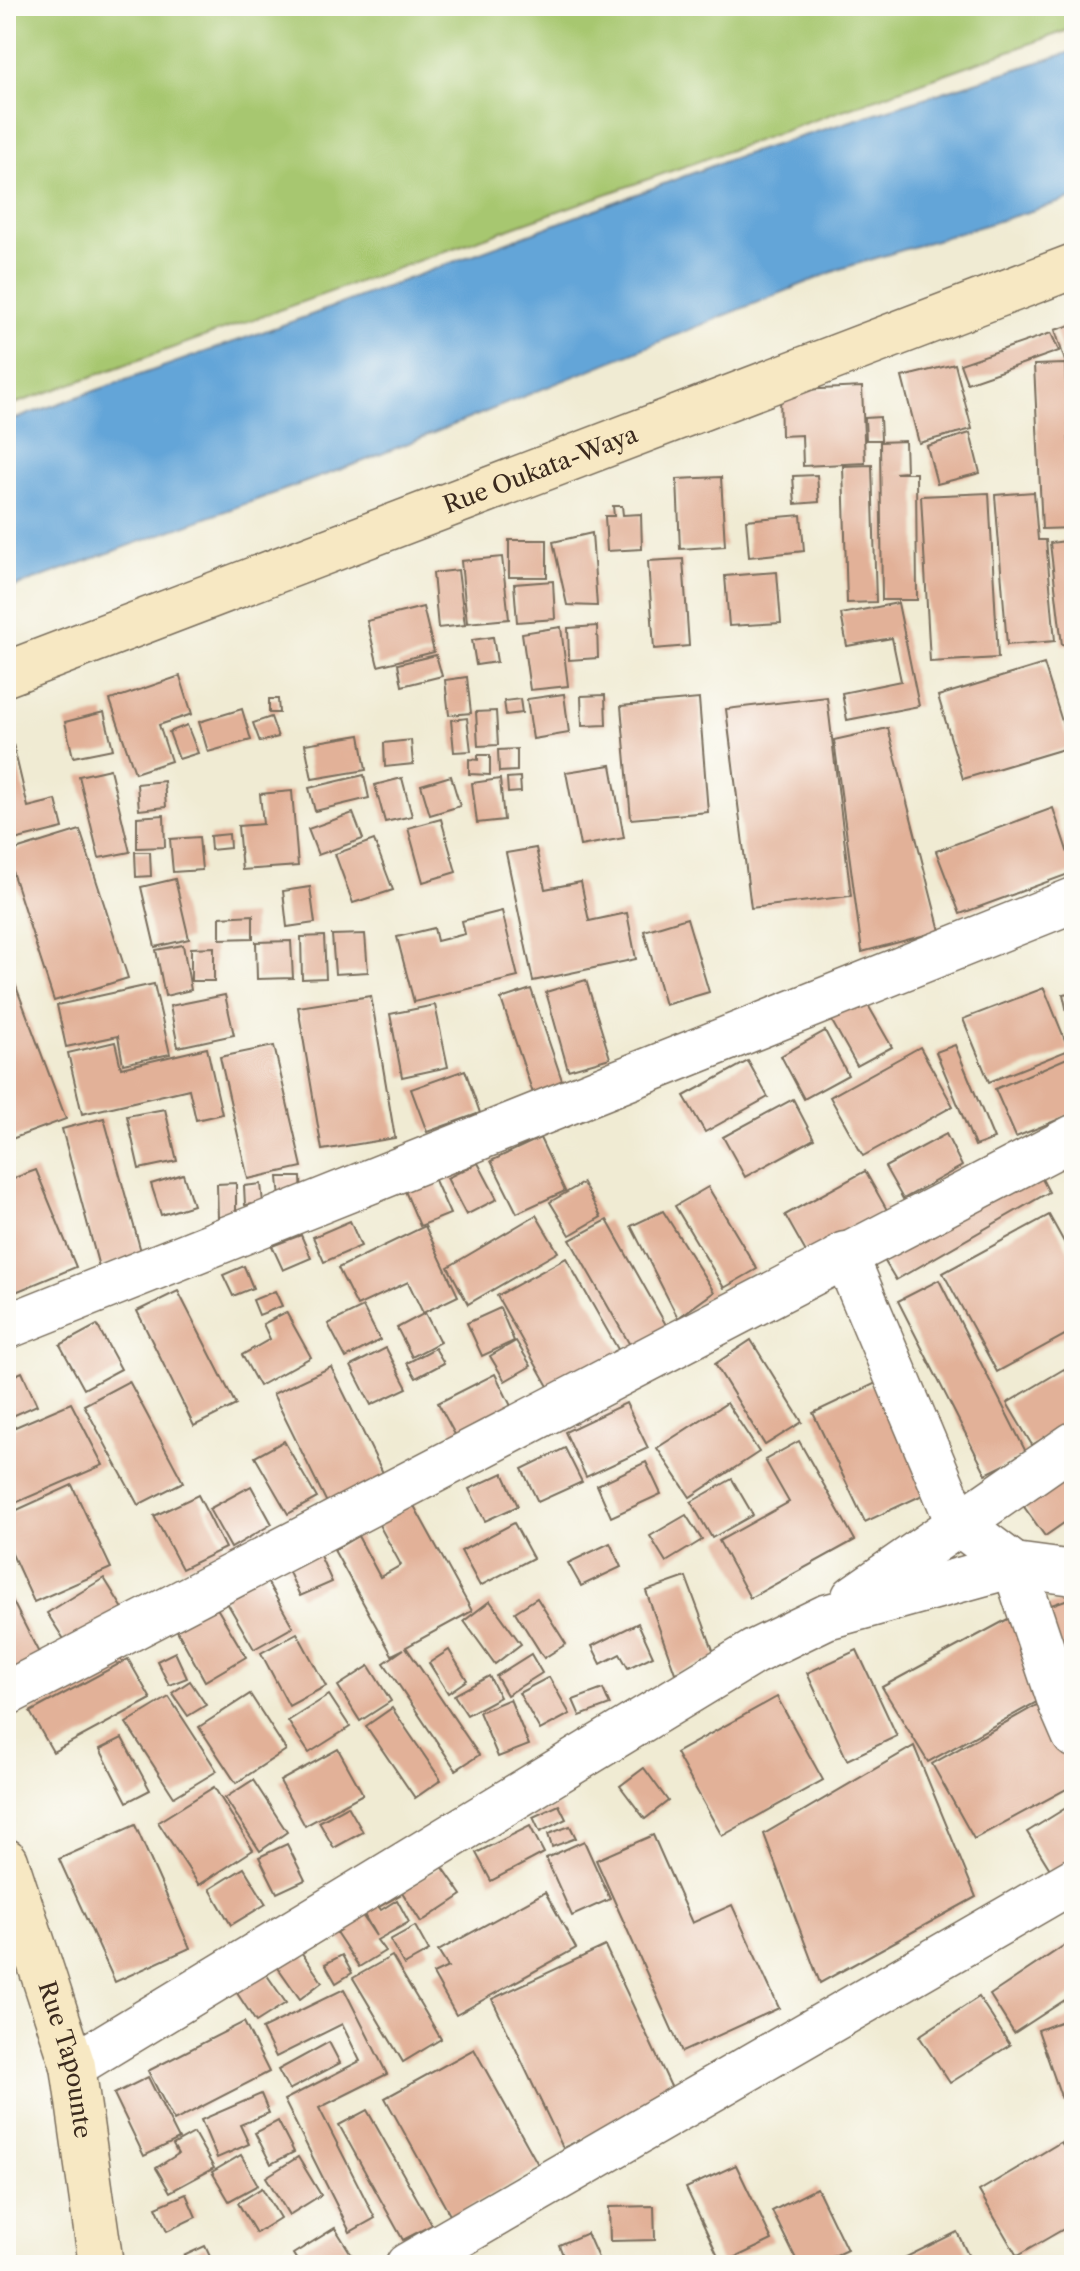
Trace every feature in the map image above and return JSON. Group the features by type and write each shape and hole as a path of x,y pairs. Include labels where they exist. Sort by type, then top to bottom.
{"street":[{"name":"Rue Oukata-Waya","path":"6,674 1074,266"},
{"path":"6,1327 1074,900"},
{"path":"6,1694 1074,1137"},
{"path":"845,1254 958,1523 1014,1565 1074,1735"},
{"path":"73,2066 754,1652 826,1617 1074,1444"},
{"path":"826,1617 1014,1565 1074,1573"},
{"name":"Rue Tapounte","path":"6,1861 73,2066 101,2265"},
{"path":"408,2265 1074,1880"}],"green space":[{"path":"6,6 1074,6 1074,28 6,407"}],"water":[{"path":"1074,51 1074,198 840,269 364,461 6,590 6,422 308,316 736,157"}],"building":[{"path":"1074,324 1074,386 1073,386 1055,330"},
{"path":"1051,333 1059,351 967,383 960,364"},
{"path":"955,364 972,429 919,443 902,377"},
{"path":"1065,364 1073,528 1042,529 1034,365"},
{"path":"862,387 865,463 803,466 802,435 781,436 780,391"},
{"path":"880,417 881,440 866,440 865,418"},
{"path":"970,433 980,473 937,484 927,446"},
{"path":"905,441 906,472 895,473 916,473 917,600 882,600 880,442"},
{"path":"872,465 876,602 847,603 843,466"},
{"path":"817,475 819,502 795,504 793,476"},
{"path":"721,477 725,546 680,549 677,479"},
{"path":"1034,492 1038,540 1046,540 1055,641 1007,645 995,495"},
{"path":"989,493 998,658 930,662 921,496"},
{"path":"613,506 622,506 623,515 641,514 642,549 607,551 605,516 614,516"},
{"path":"801,515 804,551 749,557 746,520"},
{"path":"592,533 597,606 567,605 553,542"},
{"path":"509,540 547,540 547,577 509,577"},
{"path":"1074,540 1074,644 1062,645 1050,543"},
{"path":"502,557 509,619 467,623 461,561"},
{"path":"683,559 689,646 654,649 648,561"},
{"path":"458,570 465,625 438,628 433,573"},
{"path":"777,572 781,623 729,626 725,576"},
{"path":"553,581 555,619 517,622 514,584"},
{"path":"898,603 919,706 847,720 842,693 901,681 892,638 847,646 841,614"},
{"path":"423,607 434,652 378,666 367,621"},
{"path":"597,626 598,658 569,660 568,628"},
{"path":"561,627 568,686 530,690 522,633"},
{"path":"493,637 497,662 476,665 472,640"},
{"path":"436,655 442,676 402,686 398,664"},
{"path":"1044,664 1070,747 963,779 938,696"},
{"path":"180,676 192,714 159,725 171,761 135,773 110,700"},
{"path":"467,677 471,713 449,715 445,680"},
{"path":"564,694 569,733 533,739 527,699"},
{"path":"605,695 606,725 582,726 581,696"},
{"path":"827,697 851,896 751,908 726,709"},
{"path":"269,699 278,699 279,713 269,713"},
{"path":"520,699 522,713 506,715 504,701"},
{"path":"699,699 708,812 631,819 621,706"},
{"path":"242,709 251,740 208,752 199,722"},
{"path":"496,711 498,745 478,746 476,712"},
{"path":"104,712 113,749 73,757 65,722"},
{"path":"271,717 278,737 260,742 253,723"},
{"path":"467,718 471,751 454,752 451,720"},
{"path":"187,725 198,753 179,759 169,732"},
{"path":"888,728 940,931 862,952 834,740"},
{"path":"360,735 366,770 312,779 305,744"},
{"path":"411,740 413,764 385,767 384,743"},
{"path":"13,744 28,807 56,800 63,828 6,842 6,746"},
{"path":"517,749 517,771 499,772 498,750"},
{"path":"478,755 490,755 490,775 469,774 469,759 478,760"},
{"path":"611,765 624,838 580,846 566,772"},
{"path":"110,769 130,852 99,858 79,776"},
{"path":"364,775 369,798 315,811 309,788"},
{"path":"451,776 460,806 430,815 421,785"},
{"path":"520,777 521,792 508,793 507,778"},
{"path":"402,778 412,816 385,822 375,785"},
{"path":"500,779 504,820 477,823 472,783"},
{"path":"164,781 166,807 139,810 137,784"},
{"path":"292,791 298,866 242,870 238,826 263,824 260,794"},
{"path":"1053,808 1074,872 960,914 936,851"},
{"path":"353,813 363,839 318,855 308,829"},
{"path":"164,815 165,847 137,848 137,817"},
{"path":"441,819 456,872 423,882 408,828"},
{"path":"80,830 128,978 54,1001 6,853"},
{"path":"229,834 230,848 211,850 210,836"},
{"path":"199,837 202,870 173,872 170,839"},
{"path":"374,840 393,890 353,903 335,854"},
{"path":"536,848 545,889 581,882 589,921 627,913 636,959 533,981 506,853"},
{"path":"135,852 150,852 151,876 136,877"},
{"path":"175,879 189,939 155,947 141,887"},
{"path":"310,887 315,923 287,927 283,891"},
{"path":"502,911 518,977 414,1002 397,937 434,928 437,941 465,934 462,921"},
{"path":"253,915 253,938 220,939 220,917"},
{"path":"687,918 709,992 665,1005 644,931"},
{"path":"365,934 368,972 335,974 332,935"},
{"path":"324,936 326,978 302,979 301,937"},
{"path":"291,941 293,978 257,979 256,942"},
{"path":"183,945 191,990 165,996 156,950"},
{"path":"214,947 214,981 191,981 191,948"},
{"path":"6,960 66,1119 6,1141"},
{"path":"586,980 610,1058 568,1070 546,992"},
{"path":"154,984 170,1054 123,1064 118,1036 66,1047 57,1005"},
{"path":"1044,988 1069,1050 989,1082 963,1019"},
{"path":"531,989 566,1092 536,1102 501,999"},
{"path":"1074,992 1074,1039 1073,1039 1063,994"},
{"path":"225,995 234,1035 178,1047 170,1006"},
{"path":"371,996 395,1138 322,1150 298,1007"},
{"path":"864,998 892,1047 857,1066 829,1016"},
{"path":"435,1005 448,1067 402,1077 390,1014"},
{"path":"825,1031 848,1075 804,1099 781,1056"},
{"path":"115,1042 121,1068 207,1048 222,1114 196,1120 189,1089 82,1114 68,1053"},
{"path":"955,1045 994,1139 975,1146 936,1052"},
{"path":"274,1046 302,1167 248,1179 220,1057"},
{"path":"920,1047 953,1106 863,1156 830,1097"},
{"path":"1074,1055 1074,1113 1016,1137 995,1089"},
{"path":"748,1061 768,1097 705,1132 684,1096"},
{"path":"465,1070 480,1113 427,1132 411,1089"},
{"path":"793,1099 814,1139 745,1177 723,1137"},
{"path":"165,1109 177,1161 139,1169 127,1116"},
{"path":"104,1118 142,1255 99,1267 62,1129"},
{"path":"946,1134 962,1166 903,1199 885,1167"},
{"path":"540,1138 565,1191 517,1213 491,1161"},
{"path":"478,1163 497,1199 466,1215 447,1178"},
{"path":"1034,1164 1049,1192 896,1280 880,1253"},
{"path":"36,1170 76,1267 6,1296 6,1181"},
{"path":"865,1171 887,1210 807,1254 785,1215"},
{"path":"183,1174 193,1205 161,1215 151,1184"},
{"path":"278,1177 301,1177 302,1198 280,1199"},
{"path":"434,1178 450,1214 420,1226 405,1191"},
{"path":"236,1183 236,1217 218,1218 217,1184"},
{"path":"583,1183 601,1217 570,1235 550,1202"},
{"path":"261,1184 263,1203 245,1205 244,1186"},
{"path":"708,1187 757,1269 724,1288 675,1206"},
{"path":"663,1211 714,1292 678,1318 631,1226"},
{"path":"536,1215 558,1252 468,1304 448,1267"},
{"path":"1049,1215 1074,1260 1074,1330 997,1372 943,1273"},
{"path":"607,1220 670,1332 634,1352 570,1240"},
{"path":"350,1221 361,1246 324,1262 313,1237"},
{"path":"425,1226 458,1296 423,1313 408,1282 357,1306 338,1268"},
{"path":"301,1235 311,1258 283,1270 272,1246"},
{"path":"566,1258 623,1358 554,1397 497,1296"},
{"path":"244,1266 253,1288 233,1296 223,1275"},
{"path":"939,1280 1027,1454 986,1474 898,1301"},
{"path":"178,1291 236,1405 194,1426 137,1311"},
{"path":"275,1291 282,1306 259,1315 253,1300"},
{"path":"363,1307 380,1340 346,1358 328,1324"},
{"path":"500,1308 514,1341 482,1356 467,1323"},
{"path":"286,1312 311,1357 259,1386 242,1355 270,1339 263,1324"},
{"path":"425,1313 440,1342 412,1357 397,1328"},
{"path":"97,1325 121,1369 84,1389 60,1345"},
{"path":"751,1340 802,1422 765,1445 715,1364"},
{"path":"516,1341 531,1366 505,1381 490,1356"},
{"path":"386,1348 407,1388 371,1405 351,1366"},
{"path":"435,1348 444,1363 416,1378 407,1363"},
{"path":"331,1367 386,1479 329,1507 273,1394"},
{"path":"1064,1369 1074,1385 1074,1420 1032,1445 1007,1403"},
{"path":"22,1372 37,1405 6,1419 6,1379"},
{"path":"495,1374 516,1416 460,1444 438,1403"},
{"path":"129,1381 183,1482 138,1505 84,1405"},
{"path":"876,1383 929,1492 865,1522 813,1413"},
{"path":"71,1403 103,1465 6,1507 6,1431"},
{"path":"626,1403 648,1448 586,1477 565,1432"},
{"path":"727,1403 759,1452 690,1497 657,1448"},
{"path":"284,1441 317,1498 288,1514 255,1457"},
{"path":"799,1441 855,1540 750,1598 719,1541 789,1502 765,1460"},
{"path":"565,1448 582,1482 538,1502 522,1469"},
{"path":"1074,1452 1074,1516 1045,1536 1014,1493"},
{"path":"646,1462 661,1494 611,1517 597,1485"},
{"path":"503,1473 518,1506 485,1521 469,1489"},
{"path":"732,1479 753,1515 712,1538 691,1502"},
{"path":"72,1485 111,1568 34,1602 6,1541 6,1515"},
{"path":"251,1486 272,1524 231,1548 209,1509"},
{"path":"198,1495 225,1548 182,1569 154,1516"},
{"path":"413,1504 472,1611 406,1647 479,1755 456,1770 384,1663 404,1649 392,1655 334,1550 358,1536 380,1577 401,1565 378,1523"},
{"path":"686,1515 702,1540 666,1562 650,1536"},
{"path":"514,1523 533,1558 480,1586 461,1551"},
{"path":"312,1538 332,1582 300,1596 280,1553"},
{"path":"610,1543 621,1567 581,1586 568,1563"},
{"path":"261,1571 293,1627 254,1649 222,1594"},
{"path":"686,1577 716,1658 675,1673 646,1591"},
{"path":"104,1578 125,1612 69,1647 47,1613"},
{"path":"208,1593 246,1657 205,1681 169,1616"},
{"path":"9,1594 42,1659 12,1673 6,1661 6,1595"},
{"path":"1074,1597 1074,1705 1034,1611"},
{"path":"537,1598 566,1644 544,1658 515,1612"},
{"path":"490,1601 521,1644 495,1664 464,1621"},
{"path":"1019,1613 1053,1693 928,1762 882,1687"},
{"path":"638,1623 653,1656 628,1668 620,1654 601,1664 592,1646"},
{"path":"297,1633 326,1686 289,1706 261,1653"},
{"path":"449,1650 467,1680 448,1693 429,1663"},
{"path":"857,1650 897,1736 847,1760 807,1673"},
{"path":"175,1652 187,1678 169,1685 157,1661"},
{"path":"531,1654 542,1673 507,1695 496,1676"},
{"path":"128,1659 151,1699 53,1752 30,1712"},
{"path":"369,1666 391,1701 360,1721 338,1686"},
{"path":"489,1676 500,1697 467,1715 454,1695"},
{"path":"549,1677 570,1714 540,1730 519,1693"},
{"path":"190,1681 206,1705 188,1716 172,1693"},
{"path":"603,1689 610,1705 580,1716 573,1700"},
{"path":"250,1694 286,1750 236,1783 199,1727"},
{"path":"329,1695 350,1727 309,1753 288,1721"},
{"path":"169,1697 217,1771 174,1797 126,1723"},
{"path":"777,1697 823,1780 722,1836 676,1753"},
{"path":"1051,1697 1074,1746 1074,1785 974,1839 932,1764"},
{"path":"510,1699 529,1745 498,1757 479,1712"},
{"path":"392,1708 441,1780 415,1798 366,1726"},
{"path":"122,1738 150,1790 127,1802 100,1749"},
{"path":"914,1746 976,1897 820,1983 764,1834"},
{"path":"338,1749 363,1794 305,1826 280,1781"},
{"path":"644,1768 668,1801 645,1819 620,1786"},
{"path":"253,1780 287,1832 260,1851 225,1798"},
{"path":"214,1787 253,1850 199,1885 158,1822"},
{"path":"1074,1803 1074,1860 1053,1874 1027,1832"},
{"path":"559,1805 566,1819 540,1832 533,1817"},
{"path":"348,1806 363,1832 334,1848 319,1822"},
{"path":"135,1825 190,1948 115,1982 59,1859"},
{"path":"530,1826 544,1853 491,1881 476,1853"},
{"path":"570,1826 576,1838 552,1847 548,1834"},
{"path":"653,1835 692,1923 732,1905 779,2008 682,2052 596,1860"},
{"path":"584,1841 610,1899 572,1916 546,1858"},
{"path":"287,1844 305,1880 277,1893 259,1857"},
{"path":"442,1866 462,1895 421,1922 402,1892"},
{"path":"244,1868 266,1904 231,1925 210,1889"},
{"path":"389,1877 400,1895 379,1907 381,1910 397,1900 409,1922 377,1940 385,1951 359,1967 334,1929 360,1912 376,1936 354,1897"},
{"path":"545,1892 576,1948 456,2015 433,1974 448,1967 438,1951"},
{"path":"415,1926 429,1951 404,1965 390,1940"},
{"path":"1065,1945 1074,1958 1074,1994 1014,2033 990,1995"},
{"path":"297,1946 322,1982 300,1999 274,1962"},
{"path":"605,1946 675,2095 563,2148 492,1999"},
{"path":"342,1955 352,1973 336,1983 325,1964"},
{"path":"392,1956 441,2039 403,2062 353,1978"},
{"path":"262,1968 286,2003 256,2022 233,1987"},
{"path":"344,1989 387,2074 319,2108 375,2218 350,2232 284,2100 360,2061 342,2024 276,2057 262,2029"},
{"path":"979,1997 1010,2045 950,2083 919,2036"},
{"path":"1074,2017 1074,2102 1064,2105 1038,2030"},
{"path":"244,2022 269,2072 174,2121 148,2071"},
{"path":"329,2042 340,2063 289,2090 278,2070"},
{"path":"474,2049 540,2168 451,2217 385,2098"},
{"path":"148,2077 179,2139 144,2156 114,2094"},
{"path":"261,2094 269,2113 240,2125 249,2144 217,2158 201,2120"},
{"path":"367,2110 432,2225 403,2240 339,2125"},
{"path":"278,2121 294,2152 271,2164 255,2133"},
{"path":"194,2133 214,2168 170,2192 156,2168 178,2154 173,2145"},
{"path":"1061,2142 1074,2163 1074,2223 1017,2256 979,2191"},
{"path":"241,2155 258,2185 229,2201 212,2172"},
{"path":"298,2157 321,2195 289,2215 266,2177"},
{"path":"736,2165 772,2240 722,2264 686,2188"},
{"path":"262,2188 280,2218 256,2233 238,2203"},
{"path":"817,2188 847,2250 815,2265 799,2265 772,2211"},
{"path":"186,2194 196,2217 167,2231 156,2207"},
{"path":"654,2206 655,2240 610,2241 609,2207"},
{"path":"335,2228 358,2265 300,2265 293,2254"},
{"path":"957,2232 973,2265 895,2265 894,2263"},
{"path":"587,2233 599,2260 587,2265 567,2265 559,2245"},
{"path":"205,2246 214,2265 168,2263"}]}
